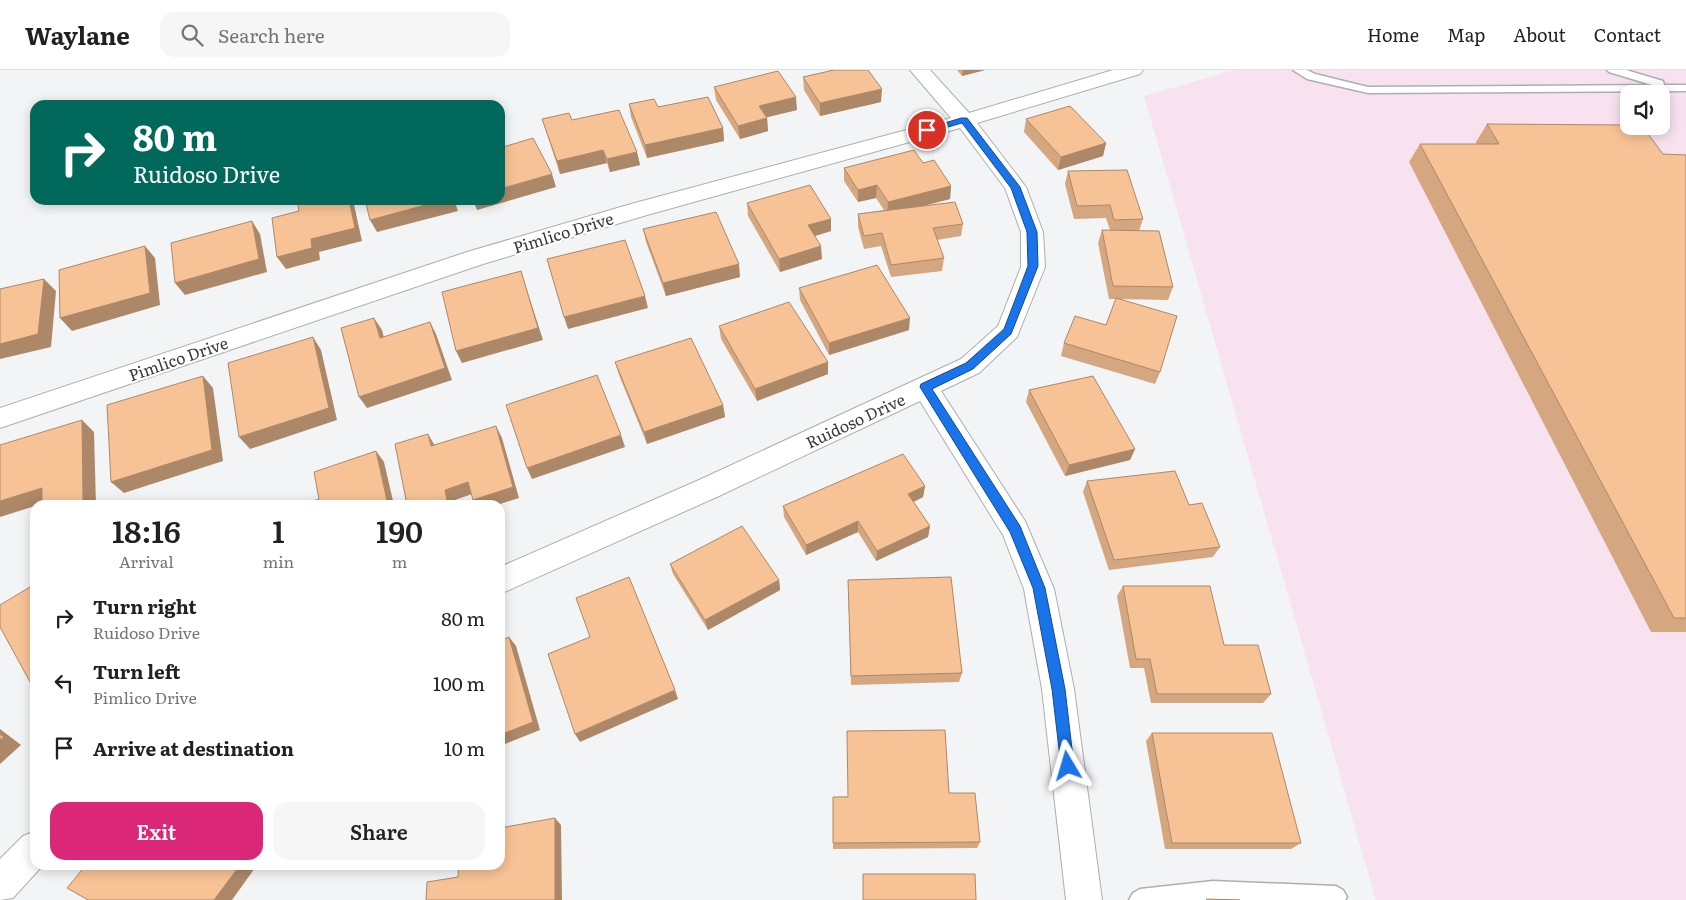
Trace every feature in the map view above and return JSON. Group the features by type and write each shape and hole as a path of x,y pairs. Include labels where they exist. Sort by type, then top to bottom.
{"street":[{"name":"Ruidoso Drive","path":"505,580 709,488 970,366 1008,331 1033,266 1032,232 1015,187 964,120 920,70"},
{"name":"Pimlico Drive","path":"0,418 474,258 684,196 1049,97 1133,70"},
{"path":"925,387 1016,530 1039,588 1058,689 1084,900"},
{"path":"0,885 30,853"}],"lane":[{"path":"1300,70 1311,77 1368,90 1681,88"},
{"path":"1613,70 1681,88"},
{"path":"1140,900 1213,891 1336,897"}],"shaded area":[{"path":"1235,70 1686,70 1686,900 1376,900 1144,96"}],"building":[{"path":"834,70 868,70 882,89 820,103 803,77"},
{"path":"778,71 796,97 759,106 767,118 738,126 714,87"},
{"path":"708,97 723,128 645,145 629,104 654,99 658,107"},
{"path":"1070,106 1106,143 1061,157 1026,119"},
{"path":"619,110 637,152 607,159 603,150 557,161 542,119 569,113 572,120"},
{"path":"1487,124 1620,125 1620,135 1649,135 1663,154 1686,155 1686,618 1674,618 1420,144 1499,144"},
{"path":"533,138 552,174 505,188 505,146"},
{"path":"914,150 923,163 934,160 951,186 888,202 877,185 858,190 844,168"},
{"path":"1127,170 1143,219 1114,220 1110,205 1077,206 1068,171"},
{"path":"810,185 831,219 808,225 821,246 779,259 747,203"},
{"path":"955,202 963,224 933,228 944,258 891,265 882,233 864,236 858,214"},
{"path":"298,205 350,205 355,228 311,239 312,248 277,257 272,218 299,211"},
{"path":"366,205 426,205 370,220"},
{"path":"716,212 739,264 663,283 643,229"},
{"path":"252,221 259,259 175,283 171,243"},
{"path":"1102,230 1159,231 1173,287 1113,286"},
{"path":"625,240 645,296 564,317 547,259"},
{"path":"145,246 150,293 60,318 59,270"},
{"path":"877,265 910,318 829,343 799,288"},
{"path":"521,271 538,328 456,351 442,292"},
{"path":"44,279 38,334 0,344 0,289"},
{"path":"1116,298 1177,316 1160,372 1064,343 1075,316 1106,325"},
{"path":"789,302 828,362 755,389 719,326"},
{"path":"374,318 380,338 430,322 445,368 359,397 341,328"},
{"path":"313,337 329,408 239,437 228,363"},
{"path":"691,338 723,405 644,432 615,362"},
{"path":"597,375 621,435 527,468 506,405"},
{"path":"203,376 212,450 111,482 107,405"},
{"path":"1093,376 1135,449 1069,465 1029,390"},
{"path":"82,420 83,500 42,500 42,488 0,501 0,445"},
{"path":"496,426 513,487 473,500 468,482 445,490 447,500 406,500 395,444 428,434 431,446"},
{"path":"376,451 387,500 316,500 319,499 314,472"},
{"path":"903,454 925,486 908,494 930,526 877,551 858,521 806,545 783,506"},
{"path":"1175,471 1189,505 1202,503 1220,547 1114,560 1087,481"},
{"path":"742,526 779,580 705,620 670,564"},
{"path":"629,577 675,690 575,734 548,654 590,637 576,598"},
{"path":"951,577 962,673 851,676 848,580"},
{"path":"1123,586 1210,586 1224,645 1258,645 1271,694 1157,694 1150,659 1136,659"},
{"path":"30,587 30,682 0,627 0,605"},
{"path":"509,637 533,722 505,733 505,639"},
{"path":"945,730 949,793 975,793 980,842 833,843 833,797 848,797 847,731"},
{"path":"1152,733 1272,733 1301,843 1172,843"},
{"path":"555,818 555,900 426,900 427,882 458,877 459,870 505,870 505,827"},
{"path":"82,870 236,870 214,900 88,900 67,888"},
{"path":"863,874 975,874 976,900 863,900"},
{"path":"1206,899 1240,900 1207,900"}],"route":[{"path":"927,130 964,120 1015,187 1032,232 1033,266 1008,331 970,366 925,387 1016,530 1039,588 1058,689 1068,766"}]}
